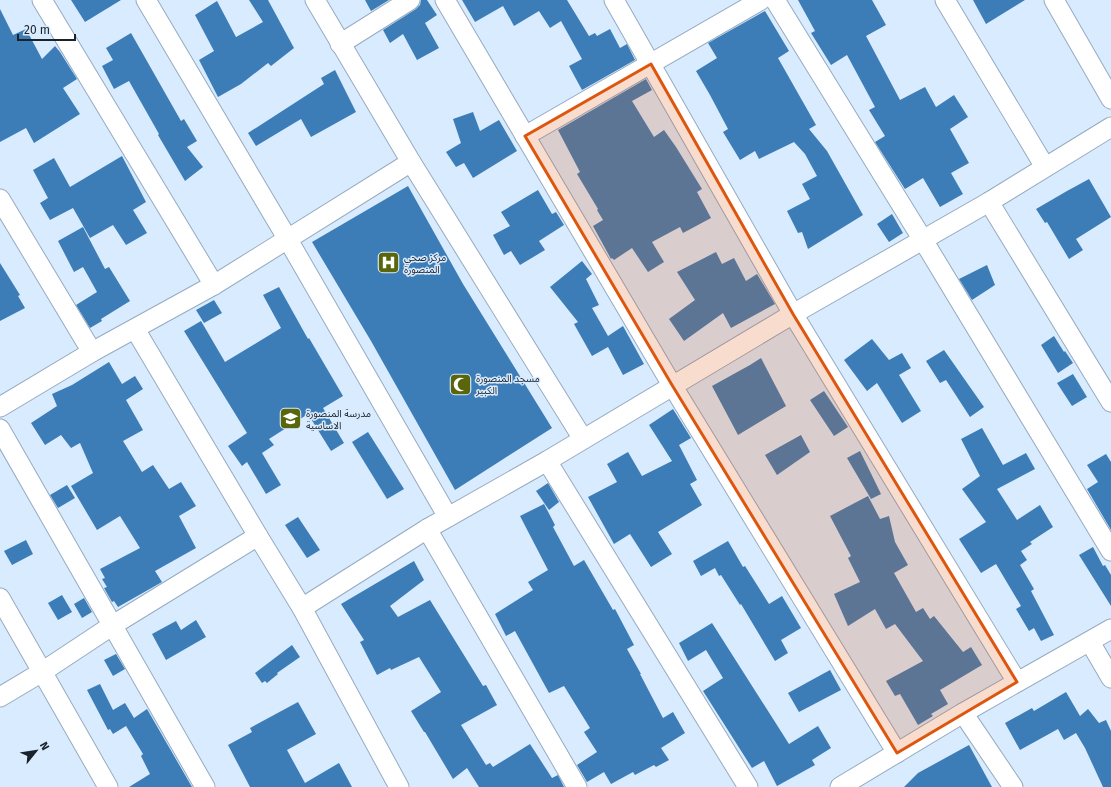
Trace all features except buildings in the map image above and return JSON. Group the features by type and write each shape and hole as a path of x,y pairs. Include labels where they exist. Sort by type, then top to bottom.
{"street":[{"path":"42,0 214,285"},
{"path":"146,0 287,238 448,517"},
{"path":"314,0 411,162 583,439"},
{"path":"340,44 410,0"},
{"path":"445,0 672,385 897,753"},
{"path":"614,0 793,314 1017,682"},
{"path":"525,136 761,0"},
{"path":"775,0 923,240 1111,551"},
{"path":"945,0 1045,166"},
{"path":"1054,0 1111,99"},
{"path":"302,608 426,529 583,439 793,314 989,202 1045,166 1111,127"},
{"path":"0,407 92,352 214,285 287,238 411,162"},
{"path":"0,199 92,352"},
{"path":"989,202 1111,402"},
{"path":"135,329 302,608 399,787"},
{"path":"0,429 205,787"},
{"path":"547,460 748,787"},
{"path":"426,529 577,787"},
{"path":"0,697 42,672 113,625 258,536"},
{"path":"0,598 108,787"},
{"path":"840,787 963,713 1111,629"},
{"path":"1090,642 1111,678"},
{"path":"963,713 1013,787"}],"highlighted area":[{"path":"651,64 793,314 1017,682 897,753 672,385 525,136"}],"place":[{"name":"مركز صحي المنصورة","path":"388,263"},
{"name":"مسجد المنصورة الكبير","path":"460,384"},
{"name":"مدرسة المنصورة الاساسية","path":"291,419"}]}
